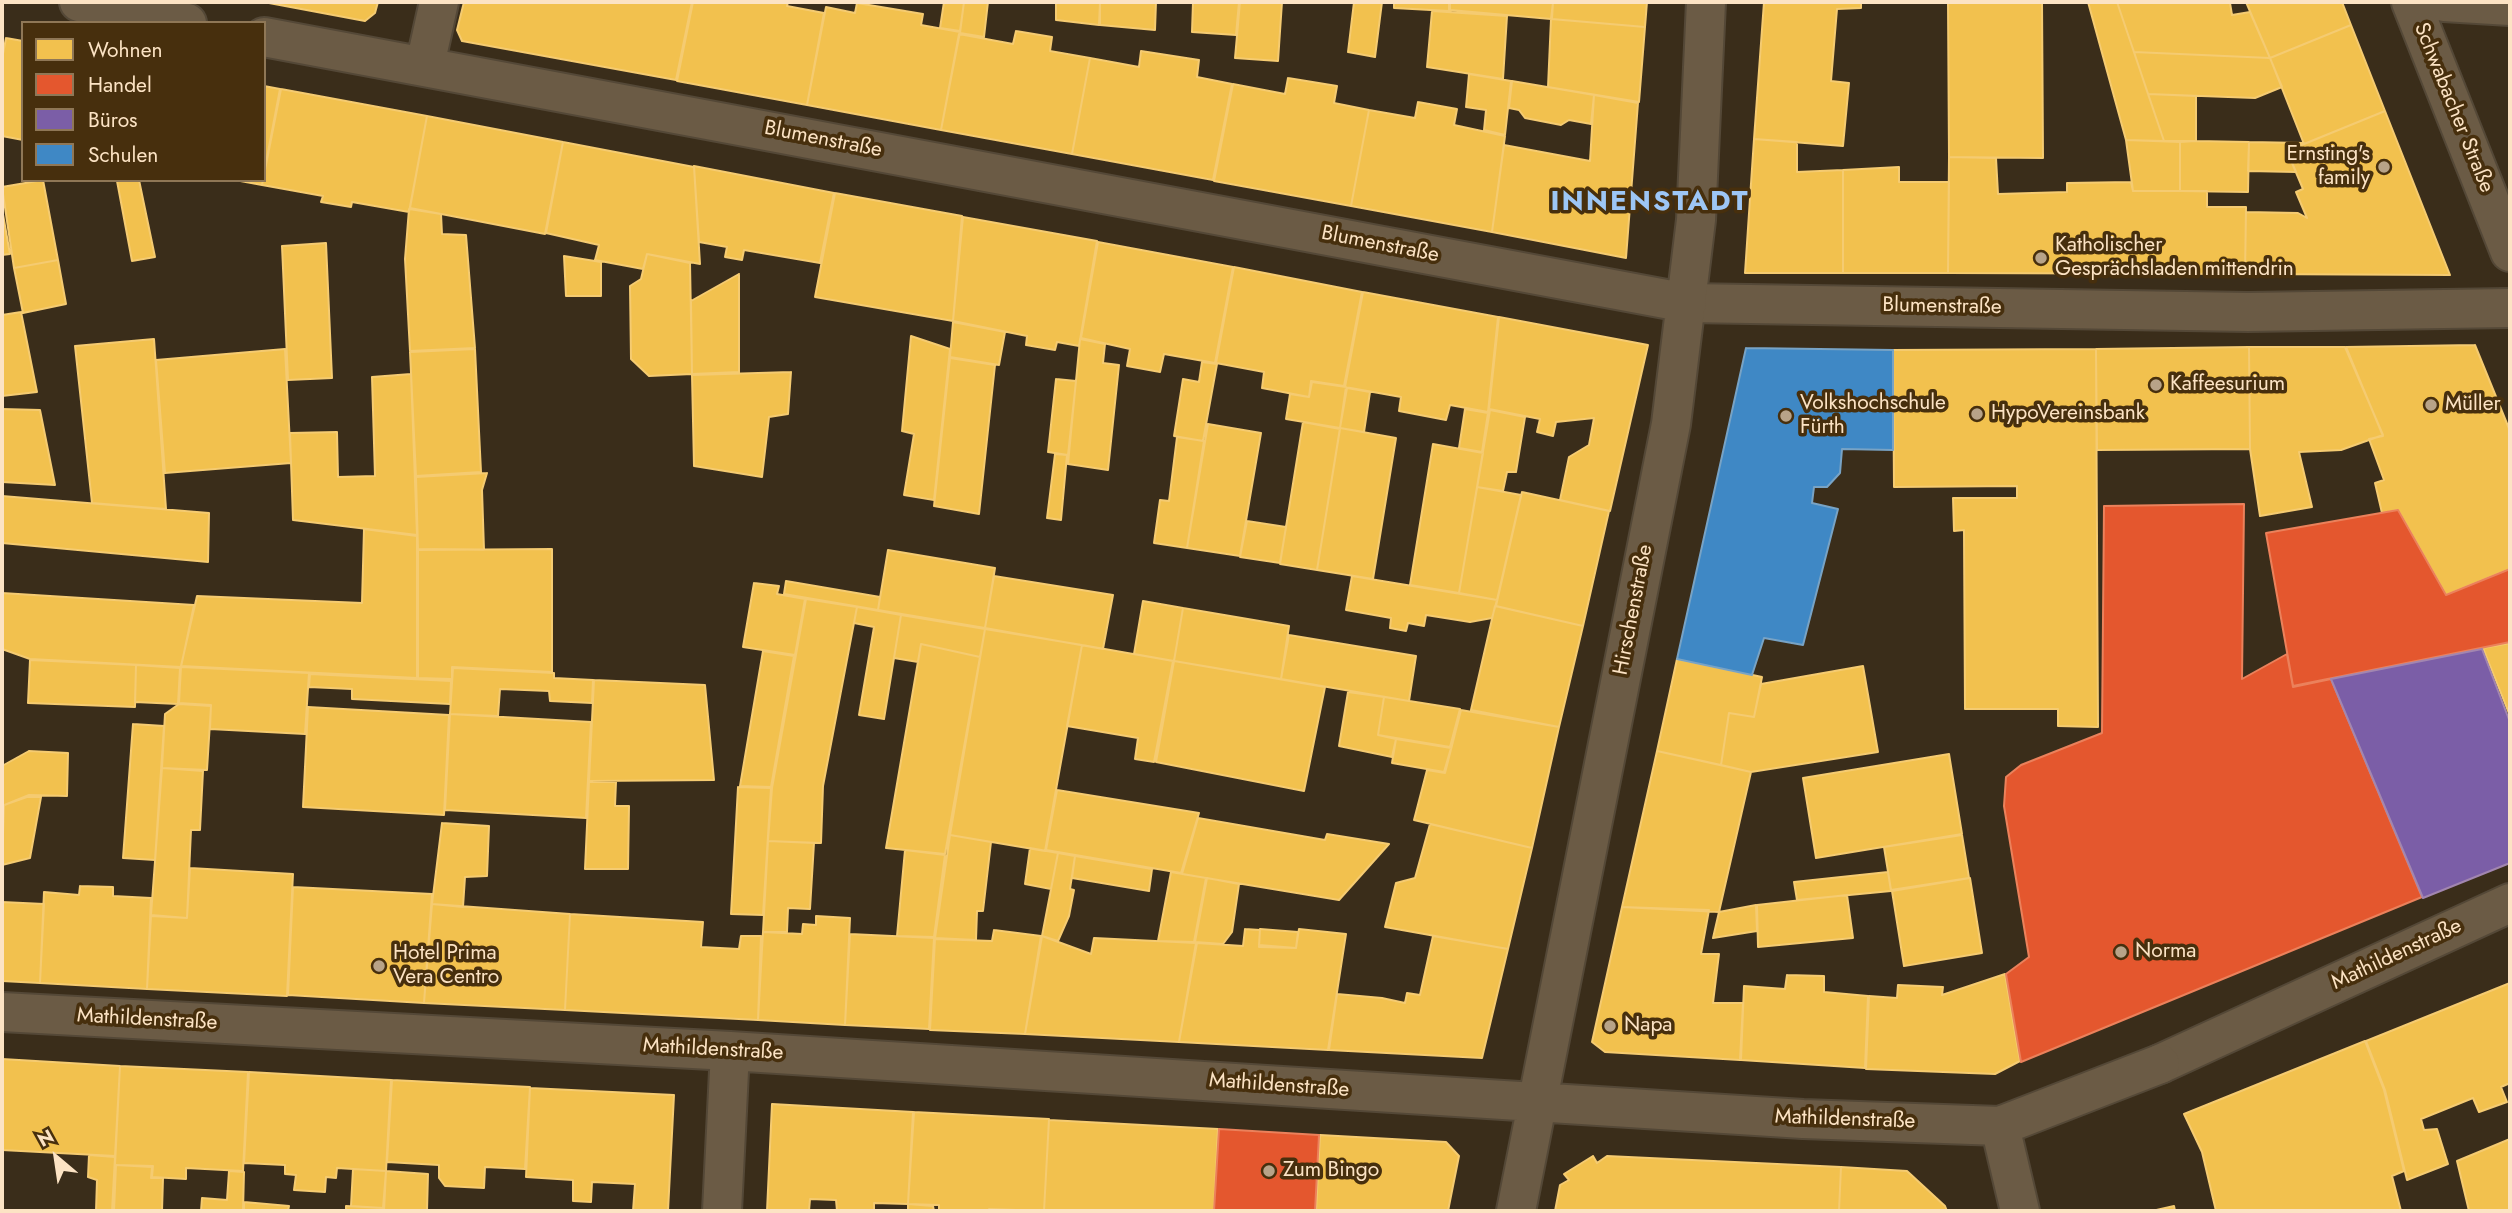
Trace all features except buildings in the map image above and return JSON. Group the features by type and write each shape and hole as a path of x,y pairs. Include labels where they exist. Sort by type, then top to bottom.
{"street":[{"path":"79,2 177,21"},
{"path":"425,65 439,2"},
{"name":"Hirschenstraße","path":"1516,1211 1671,424 1696,220 1706,2"},
{"name":"Schwabacher Straße","path":"2411,2 2510,252"},
{"path":"2444,2 2510,6"},
{"name":"Blumenstraße","path":"266,37 1687,303 2248,312 2510,308"},
{"name":"Mathildenstraße","path":"2,1012 730,1051 1803,1119 2000,1126 2160,1064 2510,903"},
{"path":"722,1211 730,1051"},
{"path":"2000,1126 2020,1211"}],"place":[{"name":"Ernsting's family","path":"2384,167"},
{"name":"Katholischer Gesprächsladen mittendrin","path":"2041,258"},
{"name":"Kaffeesurium","path":"2156,385"},
{"name":"Müller","path":"2431,405"},
{"name":"HypoVereinsbank","path":"1977,414"},
{"name":"Volkshochschule Fürth","path":"1786,416"},
{"name":"Norma","path":"2121,952"},
{"name":"Hotel Prima Vera Centro","path":"379,966"},
{"name":"Napa","path":"1610,1026"},
{"name":"Zum Bingo","path":"1269,1171"}],"district":[{"name":"INNENSTADT","path":"1650,203"}]}
